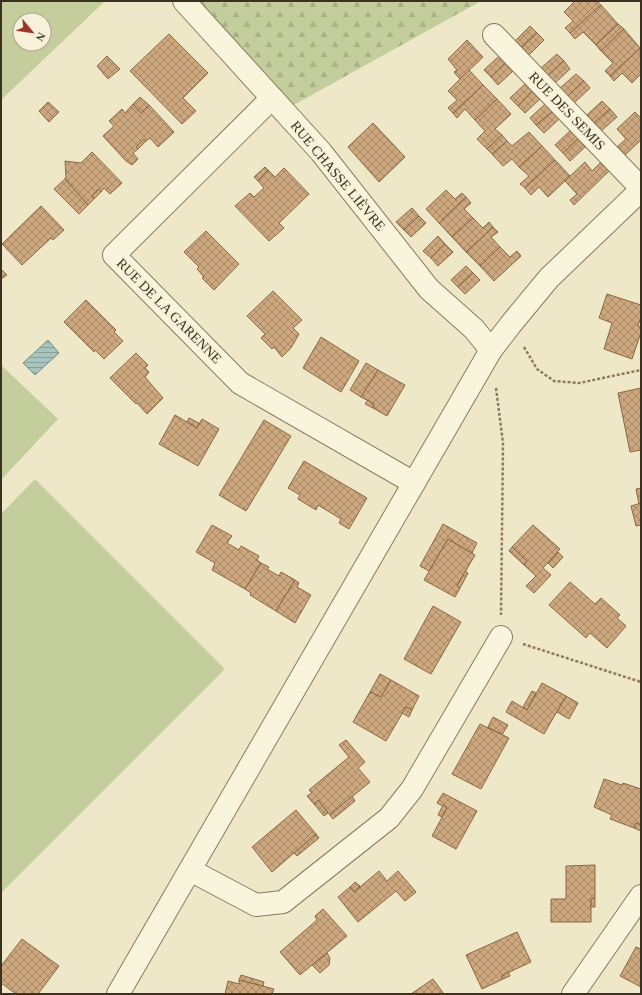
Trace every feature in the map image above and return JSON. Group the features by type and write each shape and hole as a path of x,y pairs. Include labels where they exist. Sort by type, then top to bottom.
{"street":[{"name":"RUE CHASSE LIÈVRE","path":"184,1 321,152 429,289 474,329 491,350"},
{"name":"RUE DES SEMIS","path":"494,35 641,189"},
{"name":"RUE DE LA GARENNE","path":"272,98 114,255 240,383 414,483"},
{"path":"118,994 491,350 549,278 641,189"},
{"path":"190,870 256,905 283,902 389,818 394,812 412,789 501,637"},
{"path":"573,994 641,896"}],"path":[{"path":"511,324 537,369 554,381 579,383 641,370"},
{"path":"491,350 503,443 501,637 641,682"}],"green space":[{"path":"1,1 105,1 52,51 52,12 12,12 12,52 51,52 1,100"},
{"path":"198,1 481,1 292,106"},
{"path":"1,365 58,419 1,480"},
{"path":"35,479 225,669 1,893 1,514"}],"water":[{"path":"48,340 59,353 35,375 23,363"}],"building":[{"path":"575,1 597,1 601,5 570,33 565,28 573,21 564,12"},
{"path":"601,5 618,24 596,45 583,32 575,39 570,33"},
{"path":"618,24 624,29 601,51 596,45"},
{"path":"530,26 537,33 522,47 515,41"},
{"path":"624,29 640,48 610,76 605,71 613,63 601,51"},
{"path":"537,33 544,40 529,55 522,47"},
{"path":"169,34 208,73 183,98 196,111 182,124 130,71"},
{"path":"467,40 483,57 460,79 454,72 457,70 448,59"},
{"path":"640,48 641,74 632,83 622,73 614,81 610,76"},
{"path":"557,54 564,61 548,75 541,68"},
{"path":"107,56 120,69 108,79 97,66"},
{"path":"499,56 506,63 491,77 484,70"},
{"path":"564,61 570,69 555,83 548,75"},
{"path":"506,63 513,71 498,85 491,77"},
{"path":"469,70 483,85 453,113 448,108 457,100 448,91"},
{"path":"576,74 584,81 568,96 560,88"},
{"path":"584,81 590,88 574,103 568,96"},
{"path":"525,84 532,91 518,106 510,98"},
{"path":"483,85 497,99 475,120 465,109 457,118 453,113"},
{"path":"532,91 540,99 525,113 518,106"},
{"path":"140,97 149,105 141,113 133,104"},
{"path":"497,99 511,114 495,129 502,135 487,149 477,139 485,131 475,120"},
{"path":"602,101 610,109 594,123 587,115"},
{"path":"48,102 59,112 49,122 39,111"},
{"path":"133,104 141,113 149,105 174,132 158,147 150,138 146,141 144,139 136,147 138,149 133,153 138,159 132,165 126,161 103,136 114,126 109,121 122,109 125,113"},
{"path":"545,104 552,112 536,125 530,118"},
{"path":"610,109 617,117 601,131 594,123"},
{"path":"552,112 559,119 544,133 536,125"},
{"path":"635,112 641,118 641,140 625,155 617,147 626,139 617,129"},
{"path":"373,123 405,157 379,182 348,147"},
{"path":"570,131 578,139 563,153 555,145"},
{"path":"529,132 542,146 519,167 512,159 503,166 492,154 507,141 512,146"},
{"path":"502,135 507,141 492,154 487,149"},
{"path":"144,139 146,141 138,149 136,147"},
{"path":"578,139 585,147 570,161 563,153"},
{"path":"542,146 555,160 525,188 520,184 529,176 519,167"},
{"path":"92,152 122,183 110,194 104,188 101,192 98,189 92,196 94,199 88,205 65,179 65,161 81,163"},
{"path":"555,160 570,176 548,197 539,187 531,195 525,188"},
{"path":"585,162 592,171 600,163 609,171 574,205 570,200 577,194 565,181"},
{"path":"265,167 268,170 258,181 254,177"},
{"path":"284,168 309,194 279,223 284,228 269,241 235,206 250,193 254,197 264,188 258,181 268,170 275,177"},
{"path":"65,179 88,205 79,214 54,189"},
{"path":"98,189 101,192 94,199 92,196"},
{"path":"446,190 455,199 462,193 466,197 439,223 426,209"},
{"path":"466,197 471,203 464,209 473,218 452,237 439,223"},
{"path":"41,206 64,230 53,240 51,238 22,265 2,244"},
{"path":"412,208 419,216 404,230 396,222"},
{"path":"419,216 426,223 411,237 404,230"},
{"path":"473,218 483,228 489,222 493,227 466,252 452,237"},
{"path":"493,227 498,232 491,237 500,247 480,266 466,252"},
{"path":"206,231 239,264 214,290 202,278 204,277 197,269 199,267 184,252"},
{"path":"438,236 445,244 431,258 423,251"},
{"path":"445,244 453,252 438,266 431,258"},
{"path":"500,247 510,257 517,251 521,256 494,281 480,266"},
{"path":"466,266 473,273 458,287 451,280"},
{"path":"1,269 7,275 1,279"},
{"path":"473,273 480,280 465,294 458,287"},
{"path":"273,291 302,320 293,328 299,334 291,348 282,357 274,347 272,349 261,338 265,334 247,316"},
{"path":"607,294 641,305 641,317 638,326 641,327 641,332 632,359 604,349 612,323 599,318"},
{"path":"86,300 116,330 114,332 123,341 104,359 95,350 94,352 64,322"},
{"path":"321,337 359,361 341,392 303,368"},
{"path":"136,353 148,365 145,368 149,372 145,377 163,398 147,414 110,378"},
{"path":"366,363 378,370 361,397 350,390"},
{"path":"378,370 405,385 387,416 373,408 374,404 361,397"},
{"path":"641,388 641,450 630,452 618,393"},
{"path":"368,400 374,404 373,408 365,404"},
{"path":"175,415 197,428 202,419 219,429 198,466 159,444"},
{"path":"189,418 199,423 197,428 187,422"},
{"path":"264,420 291,436 246,511 219,495"},
{"path":"304,461 367,498 349,529 339,523 341,519 318,505 316,510 298,499 300,495 288,488"},
{"path":"641,488 641,503 639,504 636,489"},
{"path":"641,503 641,525 636,526 631,506"},
{"path":"443,524 477,543 472,553 448,539 429,571 420,566"},
{"path":"212,525 232,536 227,543 239,550 241,546 259,556 257,560 261,563 245,589 212,570 215,563 196,552"},
{"path":"533,525 560,549 543,568 551,575 534,593 526,586 536,576 524,565 527,561 512,547"},
{"path":"448,539 475,555 457,586 460,588 455,597 424,580"},
{"path":"512,547 527,561 524,565 509,551"},
{"path":"558,552 563,557 553,568 548,563"},
{"path":"261,563 269,567 267,569 279,576 281,572 295,580 276,611 250,595 251,593 245,589"},
{"path":"465,571 468,573 460,588 457,586"},
{"path":"295,580 299,583 297,587 311,595 295,623 276,611"},
{"path":"570,582 595,604 601,598 620,615 617,618 626,626 607,648 590,633 586,638 549,605"},
{"path":"433,606 461,622 431,674 404,659"},
{"path":"380,674 391,680 381,697 370,692"},
{"path":"391,680 419,696 412,710 406,707 386,741 353,722 370,692 381,697"},
{"path":"542,683 566,696 544,734 506,712 512,701 527,710"},
{"path":"532,691 536,693 527,710 523,707"},
{"path":"566,696 578,703 569,719 557,712"},
{"path":"406,707 412,710 409,717 402,713"},
{"path":"493,717 508,725 502,735 488,727"},
{"path":"480,724 509,738 481,789 452,774"},
{"path":"346,740 365,762 358,768 370,782 330,815 318,800 314,804 307,796 312,793 309,790 349,757 339,745"},
{"path":"604,779 641,789 641,825 636,823 634,828 610,819 612,815 594,807"},
{"path":"443,793 477,811 456,849 432,836 447,808 437,803"},
{"path":"352,796 355,801 333,819 330,815"},
{"path":"318,800 328,813 324,816 314,804"},
{"path":"443,805 447,808 442,817 438,815"},
{"path":"296,810 316,834 272,872 252,847"},
{"path":"636,823 641,825 641,831 634,828"},
{"path":"316,834 319,838 297,856 294,853"},
{"path":"595,865 595,898 591,899 591,922 551,922 551,899 566,899 566,866"},
{"path":"379,871 387,881 398,871 416,892 405,901 396,891 358,922 338,897 350,887 354,892"},
{"path":"355,882 360,886 354,892 350,887"},
{"path":"595,898 595,907 591,907 591,899"},
{"path":"323,909 347,936 300,975 280,952 317,920 315,916"},
{"path":"517,932 531,962 501,976 503,979 482,989 466,955"},
{"path":"22,939 59,966 38,994 16,994 1,983 1,966"},
{"path":"636,947 641,949 641,987 620,976"},
{"path":"327,953 330,958 329,965 320,973 312,965"},
{"path":"508,972 510,976 503,979 501,976"},
{"path":"241,975 264,982 263,986 239,980"},
{"path":"433,979 444,994 411,994"},
{"path":"239,980 274,989 272,994 225,994 228,981 239,984"}]}
